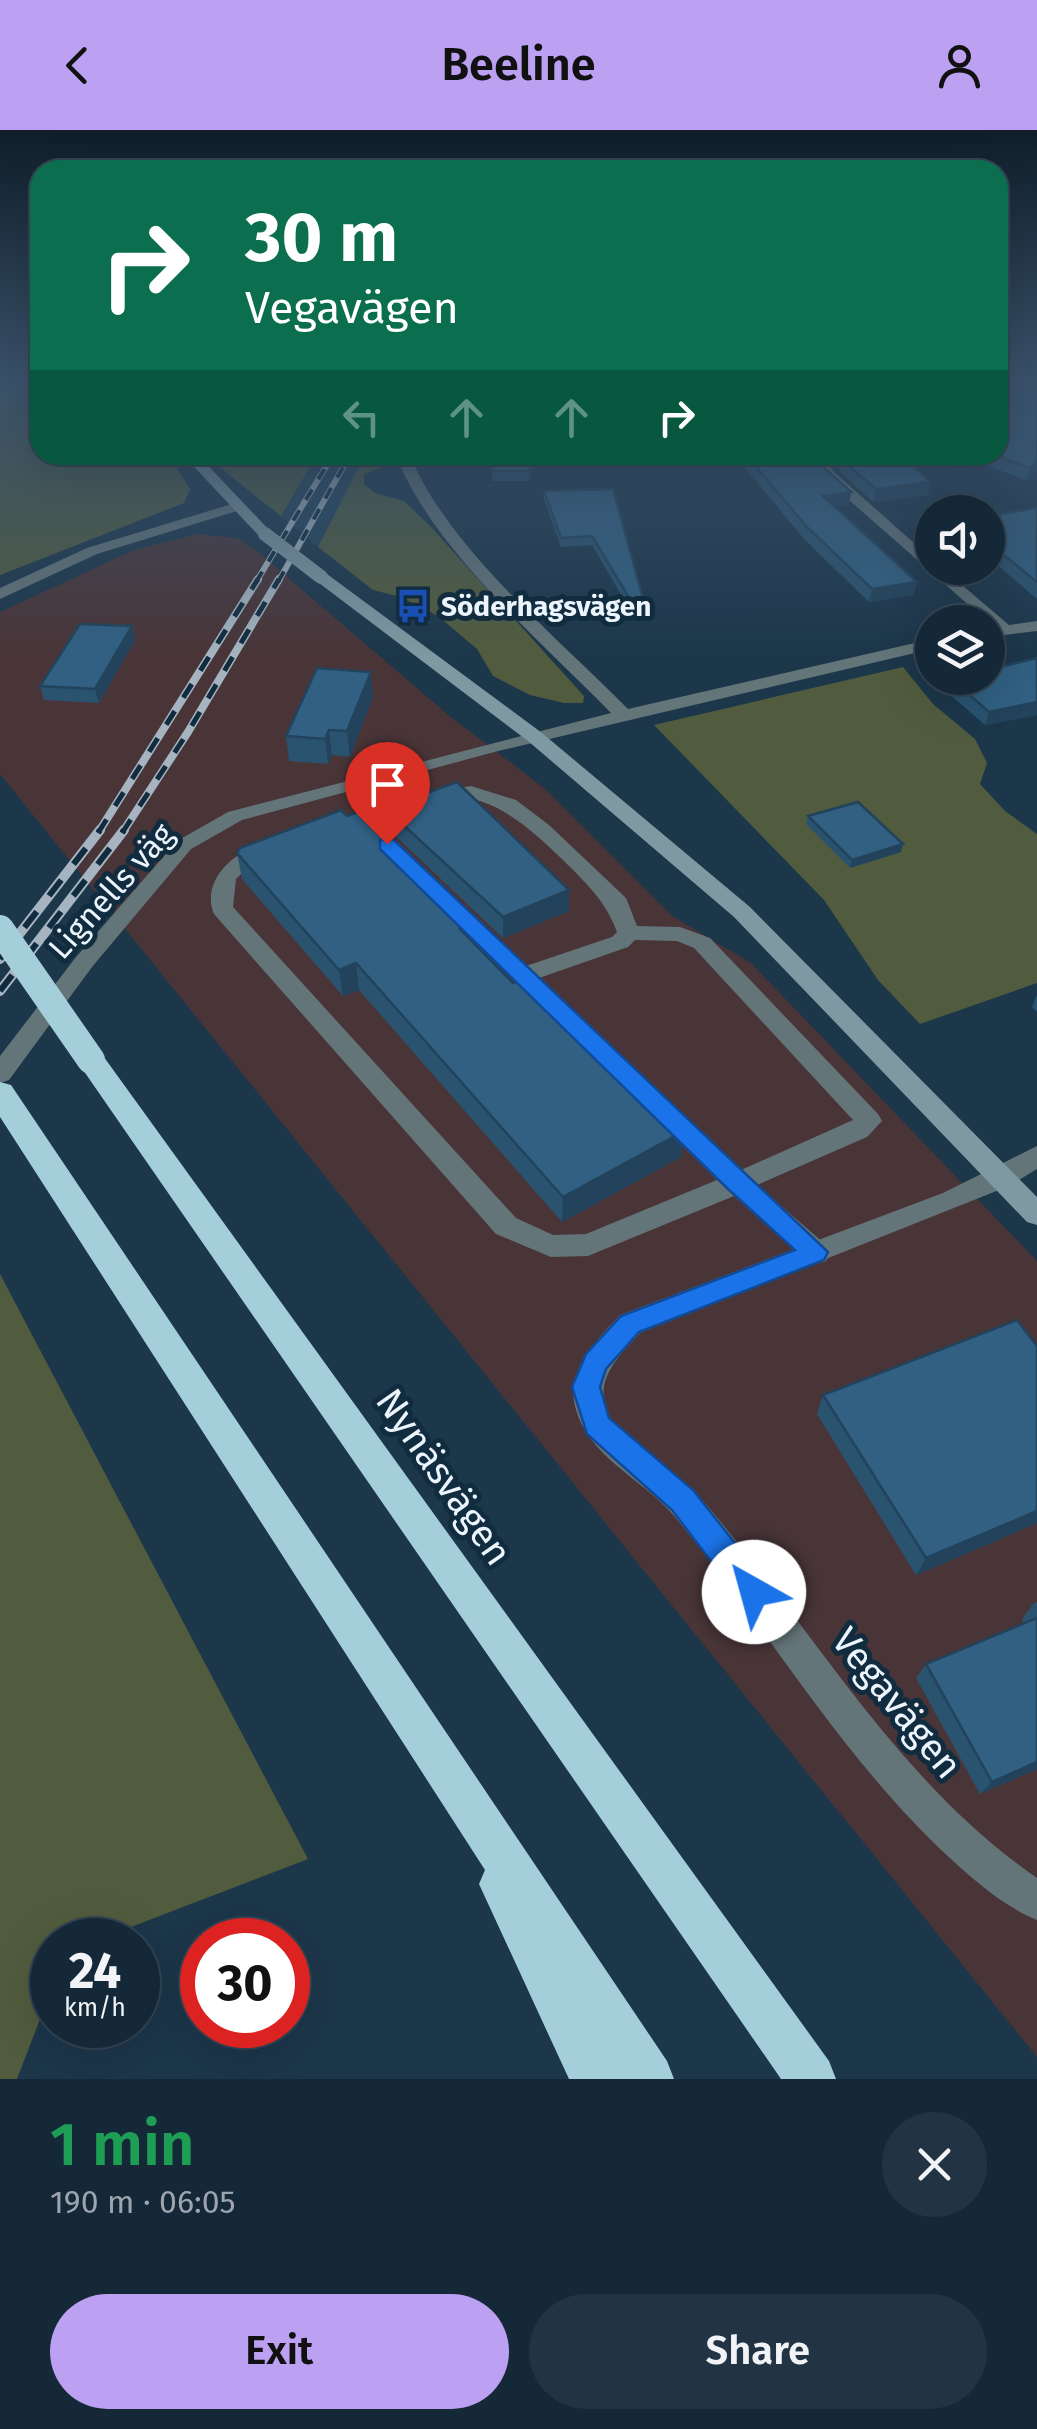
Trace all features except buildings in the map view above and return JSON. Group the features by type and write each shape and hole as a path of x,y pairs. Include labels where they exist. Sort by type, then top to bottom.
{"highway":[{"name":"Nynäsvägen","path":"0,928 811,2079"},
{"path":"0,1093 649,2079"},
{"path":"453,1782 595,2079"}],"street":[{"path":"207,474 265,534 535,737 742,912 1037,1214"},
{"path":"407,474 434,516 624,715"},
{"path":"828,474 915,551"},
{"path":"0,594 92,550 236,506"},
{"path":"954,585 1006,631 1037,626"},
{"path":"535,737 915,648"},
{"name":"Lignells väg","path":"0,1074 84,962 184,846 235,816 535,737"},
{"path":"400,771 417,797"},
{"path":"522,976 620,942 630,933 680,934 702,943 869,1121 858,1130 588,1245 551,1246 506,1226 222,909 219,890 238,862 300,840 367,825 417,797 472,792 493,796 516,809 618,903 630,933"},
{"path":"441,897 565,1017"},
{"path":"651,1100 816,1252"},
{"name":"Vegavägen","path":"1037,1156 1000,1179 630,1324 595,1362 586,1387 597,1425 682,1500 896,1776 994,1875 1037,1901"}],"shaded area":[{"path":"306,474 355,474 318,547 281,516"},
{"path":"198,534 237,538 258,552 452,718 544,788 672,916 751,963 1037,1261 1037,2057 0,774 0,612 134,550"}],"green space":[{"path":"0,474 181,474 190,489 184,503 0,575"},
{"path":"228,474 306,474 281,516"},
{"path":"355,474 364,474 364,484 375,493 404,501 430,526 584,696 583,703 530,695 493,676 477,649 438,616 401,597 373,590 318,547"},
{"path":"903,667 915,682 915,695 926,695 975,739 987,763 980,784 1005,811 1037,834 1037,983 920,1024 878,980 824,900 654,725"},
{"path":"0,1274 308,1859 154,1918 30,1918 30,2045 17,2079 0,2079"}],"railway":[{"path":"256,582 322,474"},
{"path":"278,582 339,474"},
{"path":"99,831 258,579"},
{"path":"124,830 279,579"},
{"path":"0,991 124,830"},
{"path":"0,959 99,831"}],"place":[{"name":"Söderhagsvägen","path":"413,606"}],"route":[{"path":"387,844 736,1182 816,1252 630,1324 595,1362 586,1387 597,1425 682,1500 754,1592"}]}
